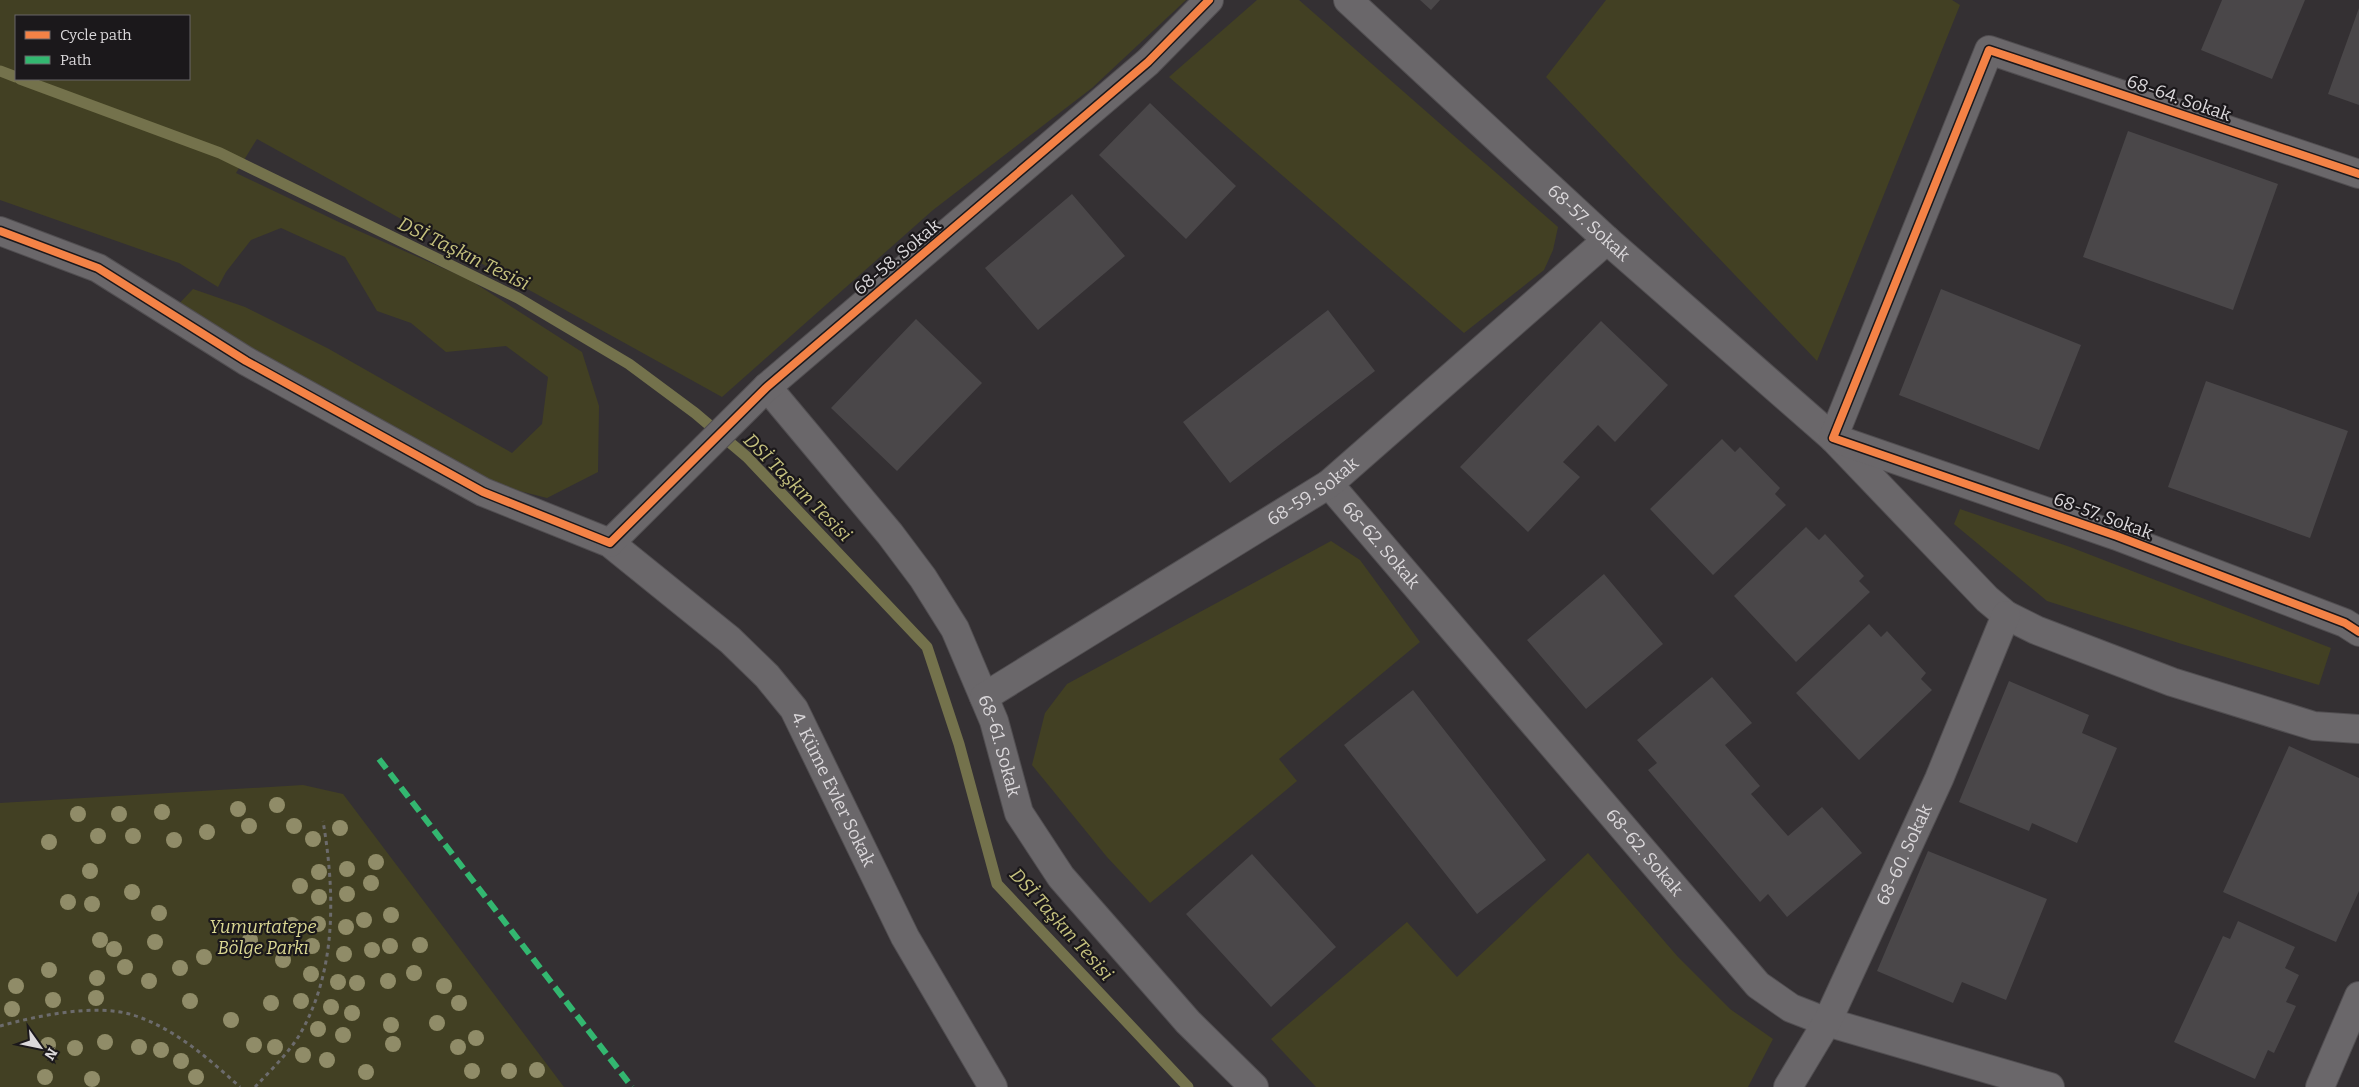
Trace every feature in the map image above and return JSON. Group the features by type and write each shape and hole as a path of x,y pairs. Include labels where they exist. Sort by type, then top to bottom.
{"street":[{"name":"68-58. Sokak","path":"610,543 767,387 1148,62 1209,0"},
{"name":"68-57. Sokak","path":"1348,0 1607,240 1834,438 1987,598 2006,615 2036,630 2172,682 2314,726 2359,729"},
{"name":"68-64. Sokak","path":"1834,438 1989,50 2359,174"},
{"name":"4. Küme Evler Sokak","path":"0,231 98,268 246,361 483,492 610,543 730,640 767,676 794,708 905,937 993,1087"},
{"name":"68-59. Sokak","path":"984,697 1329,484 1607,240"},
{"name":"68-61. Sokak","path":"767,387 890,534 923,578 955,629 994,721 1019,813 1061,877 1188,1022 1254,1087"},
{"name":"68-57. Sokak","path":"1834,438 2117,536 2345,623 2359,632"},
{"name":"68-62. Sokak","path":"1329,484 1758,986 1791,1008 1827,1022 2050,1087"},
{"name":"68-60. Sokak","path":"1788,1087 1827,1022 1939,780 2006,615"},
{"path":"2320,1087 2359,996"}],"path":[{"path":"255,1087 299,1036 313,1008 322,980 332,896 322,821"},
{"path":"0,1026 75,1012 102,1010 131,1014 163,1027 191,1046 240,1087"}],"green space":[{"path":"0,0 1186,0 1092,88 933,210 722,397 257,139 236,173 343,224 470,280 582,352 599,406 598,472 547,498 496,485 173,310 193,289 245,307 329,349 512,453 542,424 548,377 506,346 446,352 411,323 377,311 345,257 281,228 251,240 226,272 218,287 179,263 0,200"},
{"path":"1257,0 1299,0 1558,227 1553,250 1544,270 1464,333 1169,77"},
{"path":"1606,0 1952,0 1960,5 1817,361 1546,77"},
{"path":"1960,509 2070,547 2331,648 2319,685 2047,601 1954,524"},
{"path":"1331,541 1360,560 1420,642 1279,759 1297,781 1150,903 1107,857 1032,765 1045,713 1067,684"},
{"name":"Yumurtatepe Bölge Parkı","path":"303,785 343,794 564,1087 0,1087 0,803"},
{"path":"1588,853 1678,957 1730,1009 1773,1039 1748,1087 1316,1087 1271,1039 1407,922 1457,977"}],"building":[{"path":"1420,0 1440,0 1431,10"},
{"path":"2222,0 2305,0 2272,79 2201,50"},
{"path":"2359,8 2359,105 2328,94"},
{"path":"1150,103 1236,186 1186,239 1099,155"},
{"path":"2128,131 2278,184 2233,310 2083,257"},
{"path":"1072,194 1125,256 1038,330 985,268"},
{"path":"1941,289 2081,345 2039,450 1899,395"},
{"path":"1328,310 1375,371 1230,483 1183,422"},
{"path":"916,319 982,383 897,471 831,408"},
{"path":"1601,321 1668,385 1615,442 1598,425 1563,462 1580,477 1528,532 1460,467"},
{"path":"2206,381 2348,431 2310,538 2168,487"},
{"path":"1722,439 1735,452 1740,447 1780,488 1775,494 1786,505 1713,575 1650,509"},
{"path":"1806,527 1819,540 1825,534 1864,576 1859,581 1870,592 1796,662 1734,596"},
{"path":"1604,574 1663,644 1586,709 1527,640"},
{"path":"1869,624 1881,637 1887,631 1926,673 1921,679 1932,690 1859,760 1796,693"},
{"path":"1712,677 1752,723 1725,745 1760,786 1751,794 1788,836 1822,807 1862,853 1787,917 1768,894 1760,902 1648,770 1657,763 1637,740"},
{"path":"2009,681 2089,715 2082,733 2117,748 2077,843 2032,823 2029,831 1959,802"},
{"path":"1413,690 1546,860 1477,914 1344,745"},
{"path":"2289,746 2359,778 2359,891 2336,942 2223,892"},
{"path":"1928,851 2047,899 2006,1000 1962,982 1953,1003 1877,971"},
{"path":"1252,854 1336,947 1271,1007 1186,914"},
{"path":"2238,921 2295,947 2285,968 2299,975 2286,1002 2296,1006 2274,1053 2268,1050 2255,1079 2174,1042 2223,936 2230,939"}],"waterway":[{"name":"DSİ Taşkın Tesisi","path":"0,71 15,77"},
{"name":"DSİ Taşkın Tesisi","path":"23,80 220,153 518,298 629,364 695,413 747,457 927,647 959,744 997,884 1188,1087"}],"marked path":[{"path":"379,759 632,1087"}],"cycle path":[{"path":"0,231 98,268 246,361 483,492 610,543 767,387 1148,62 1209,0"},
{"path":"2359,174 1989,50 1833,438 2117,536 2345,623 2359,632"}]}
